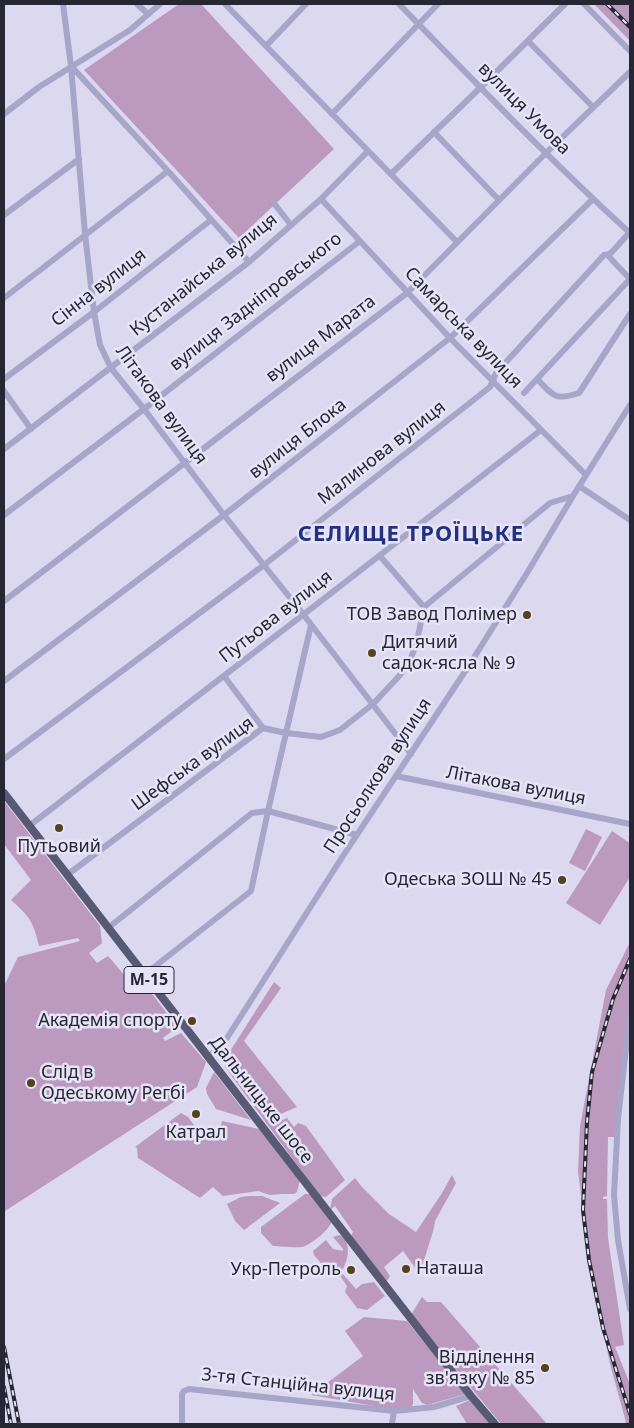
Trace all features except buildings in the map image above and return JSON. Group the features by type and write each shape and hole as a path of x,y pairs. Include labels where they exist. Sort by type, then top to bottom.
{"main road":[{"name":"Дальницьке шосе","path":"4,793 471,1396 495,1424"}],"street":[{"name":"Літакова вулиця","path":"63,4 71,66 85,234 94,312 100,345 111,368 224,516 303,614 411,754"},
{"path":"137,4 148,14"},
{"path":"4,114 39,87 130,30 160,4"},
{"path":"225,4 457,242"},
{"path":"266,46 306,4"},
{"name":"вулиця Умова","path":"399,4 546,153 630,232"},
{"path":"332,114 438,4"},
{"path":"390,174 565,4"},
{"path":"584,4 630,51"},
{"path":"528,41 593,107"},
{"path":"71,66 249,262"},
{"name":"вулиця Марата","path":"4,601 407,293 546,153 630,72"},
{"path":"434,132 499,200"},
{"name":"Кустанайська вулиця","path":"4,449 249,262 321,199 368,151"},
{"path":"4,216 79,159"},
{"path":"4,298 168,171"},
{"name":"вулиця Блока","path":"4,682 224,516 450,338 593,198"},
{"name":"Самарська вулиця","path":"321,199 450,338 586,475"},
{"path":"273,202 291,225"},
{"name":"Сінна вулиця","path":"4,379 94,312 211,220"},
{"name":"Малинова вулиця","path":"4,759 264,565 490,387 496,373 604,255 608,255 630,232"},
{"name":"вулиця Задніпровського","path":"4,515 144,409 360,240"},
{"path":"524,393 630,279 608,255"},
{"path":"537,379 557,397 562,398 579,393 630,314"},
{"path":"4,391 31,429"},
{"name":"Просьолкова вулиця","path":"209,1058 227,1038 411,754 527,573 630,405"},
{"name":"Путьова вулиця","path":"29,826 541,430"},
{"path":"579,486 630,520"},
{"path":"380,556 424,606 550,503 573,496"},
{"name":"Шефська вулиця","path":"67,875 263,728 321,737 340,730 373,704 401,674 411,658 417,641 424,606"},
{"path":"144,975 251,891 311,625"},
{"path":"224,676 263,728"},
{"name":"Літакова вулиця","path":"396,776 630,824"},
{"path":"108,928 252,813 268,811 357,835"},
{"path":"630,1015 618,1119 614,1195 618,1240 630,1309"},
{"name":"3-тя Станційна вулиця","path":"182,1424 182,1394 189,1389 394,1412 434,1407 471,1396"},
{"path":"392,1424 394,1412"}],"shaded area":[{"path":"179,4 201,4 334,149 239,238 84,70"},
{"path":"594,4 630,4 630,41"},
{"path":"4,801 100,926 102,943 89,953 97,963 108,956 131,983 139,977 176,1025 175,1029 163,1038 165,1041 181,1033 206,1062 197,1087 5,1211 4,986 18,957 80,941 78,938 39,946 30,920 11,900 31,880 4,844"},
{"path":"586,829 602,837 585,871 569,863"},
{"path":"612,831 630,843 630,877 600,925 566,903"},
{"path":"630,942 630,1008 615,1137 608,1137 607,1196 603,1197 603,1199 607,1199 608,1238 624,1345 615,1347 630,1384 630,1424 623,1424 626,1422 610,1364 589,1260 578,1171 580,1126 606,990"},
{"path":"274,982 281,988 244,1041 297,1107 276,1116 280,1121 287,1118 294,1127 298,1123 306,1126 345,1180 326,1197 320,1196 225,1067 227,1056"},
{"path":"214,1072 251,1120 216,1109 207,1094 206,1088"},
{"path":"181,1113 188,1117 203,1137 221,1125 222,1121 259,1129 300,1180 297,1192 294,1194 270,1195 258,1191 223,1196 213,1187 200,1198 138,1158 137,1148 135,1147"},
{"path":"452,1175 456,1183 435,1221 421,1270 419,1273 403,1251 384,1267 390,1276 385,1284 350,1238 353,1232 335,1206 330,1210 332,1199 355,1178 389,1214 416,1232"},
{"path":"305,1194 310,1194 332,1221 328,1228 313,1242 302,1247 273,1246 261,1233 261,1227"},
{"path":"262,1196 280,1203 244,1230 235,1221 227,1204 241,1197"},
{"path":"339,1235 348,1247 346,1263 341,1272 356,1289 362,1284 374,1282 385,1296 367,1310 357,1308 345,1292 347,1286 341,1277 332,1276 314,1255 313,1251 326,1240 333,1249 343,1251 333,1237"},
{"path":"422,1297 427,1302 441,1302 547,1424 501,1424 411,1315"},
{"path":"364,1317 407,1321 466,1394 427,1405 422,1403 413,1389 413,1404 409,1412 311,1395 363,1356 345,1331"},
{"path":"470,1400 491,1424 467,1424 456,1406"}],"railway":[{"path":"607,4 630,27"},
{"path":"630,959 613,999 592,1072 587,1122 583,1210 589,1260 603,1328 630,1414"},
{"path":"4,1347 19,1424"},
{"path":"4,1387 11,1424"}],"place":[{"name":"ТОВ Завод Полімер","path":"527,615"},
{"name":"Дитячий садок-ясла № 9","path":"372,653"},
{"name":"Путьовий","path":"59,828"},
{"name":"Одеська ЗОШ № 45","path":"562,880"},
{"name":"Академія спорту","path":"192,1021"},
{"name":"Слід в Одеському Регбі","path":"31,1083"},
{"name":"Катрал","path":"196,1114"},
{"name":"Наташа","path":"406,1269"},
{"name":"Укр-Петроль","path":"351,1270"},
{"name":"Відділення зв'язку № 85","path":"545,1368"}],"district":[{"name":"СЕЛИЩЕ ТРОЇЦЬКЕ","path":"411,535"}]}
